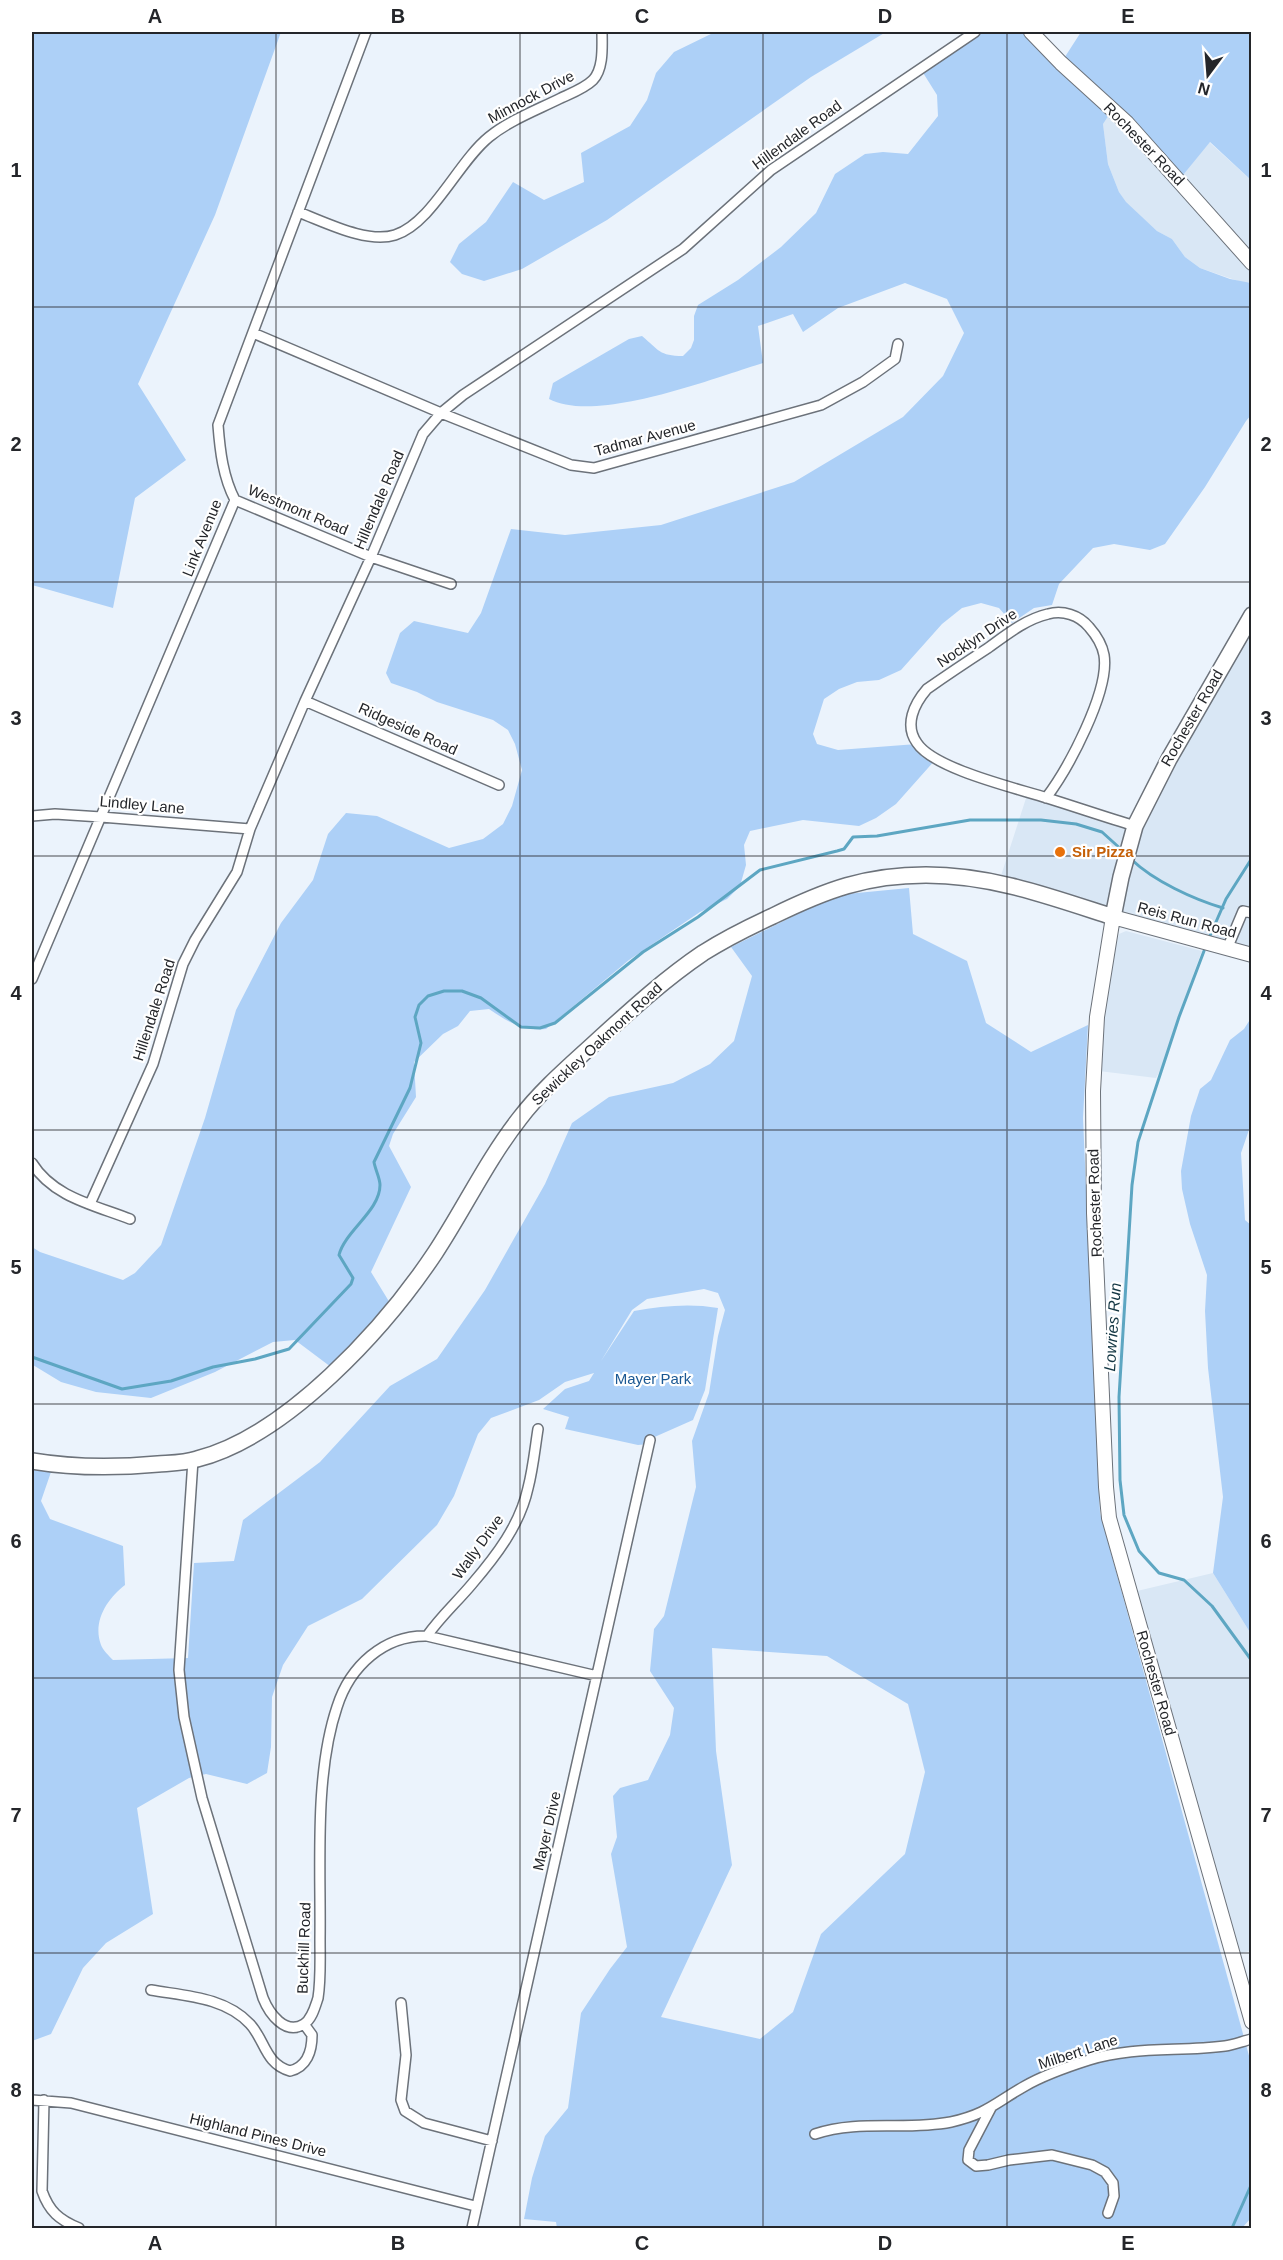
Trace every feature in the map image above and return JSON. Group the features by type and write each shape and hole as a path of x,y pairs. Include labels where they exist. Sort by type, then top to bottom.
{"main road":[{"name":"Rochester Road","path":"1113,917 1135,826 1168,759 1251,615"},
{"name":"Sewickley Oakmont Road","path":"32,1461 71,1467 108,1467 193,1460 230,1447 269,1425 315,1389 393,1308 428,1264 499,1148 533,1102 562,1072 655,990 689,963 725,940 833,888 861,881 910,876 969,877 999,882 1113,917"}],"street":[{"name":"Link Avenue","path":"32,979 235,500 227,485 219,449 218,425 366,32"},
{"name":"Minnock Drive","path":"298,212 362,236 378,238 395,235 406,229 420,218 469,156 489,137 503,127 577,91 594,79 602,61 602,32"},
{"name":"Hillendale Road","path":"90,1204 153,1064 183,964 237,872 250,830 423,434 441,413 463,395 683,249 771,170 975,32"},
{"name":"Rochester Road","path":"1031,32 1126,123 1251,263"},
{"name":"Tadmar Avenue","path":"253,333 441,413 571,465 594,468 821,405 863,382 895,359 898,344"},
{"name":"Westmont Road","path":"235,500 371,557 451,584"},
{"name":"Nocklyn Drive","path":"1046,798 1067,765 1089,719 1098,698 1105,666 1101,645 1084,621 1059,612 1033,618 927,689 918,699 912,718 913,736 924,752 936,759 983,778 1046,798 1135,826"},
{"name":"Ridgeside Road","path":"305,701 498,785"},
{"name":"Lindley Lane","path":"32,816 55,814 250,830"},
{"path":"1227,948 1243,911 1251,913"},
{"name":"Rochester Road","path":"1113,917 1098,1017 1093,1091 1094,1213 1107,1506 1116,1545 1251,2022"},
{"name":"Reis Run Road","path":"1113,917 1227,948 1248,957"},
{"path":"32,1163 39,1175 59,1192 130,1219"},
{"name":"Wally Drive","path":"427,1636 437,1621 483,1570 506,1540 528,1490 538,1429"},
{"name":"Mayer Drive","path":"472,2229 475,2206 492,2141 650,1440"},
{"path":"151,1990 204,1999 228,2007 249,2023 275,2065 290,2071 297,2069 309,2055 312,2035 304,2024 296,2026 281,2024 267,2008 209,1822 187,1733 181,1702 179,1670 193,1460"},
{"name":"Buckhill Road","path":"304,2024 314,2009 320,1988 323,1791 328,1739 337,1704 354,1675 369,1656 399,1639 427,1636 597,1676"},
{"path":"401,2003 406,2055 401,2100 405,2111 423,2123 492,2141"},
{"name":"Milbert Lane","path":"815,2134 833,2128 918,2127 939,2124 974,2116 992,2108 1044,2076 1089,2060 1133,2050 1227,2045 1251,2039"},
{"name":"Highland Pines Drive","path":"32,2100 71,2103 475,2206"},
{"path":"44,2100 42,2191 45,2201 56,2217 78,2229"},
{"name":"Milbert Lane","path":"992,2108 969,2150 968,2160 976,2166 1052,2155 1092,2164 1105,2172 1113,2183 1114,2196 1108,2213"}],"shaded area":[{"path":"1112,110 1179,180 1209,142 1251,180 1251,282 1244,283 1200,268 1185,257 1172,239 1157,231 1126,203 1108,164 1103,124 1105,117"},
{"path":"1251,615 1251,955 999,882 1028,792 1135,826"},
{"path":"1126,931 1202,951 1167,1057 1156,1078 1099,1071 1110,969 1119,934"},
{"path":"1213,1573 1251,1634 1252,1950 1240,1954 1137,1591"}],"green space":[{"path":"32,32 281,32 215,215 138,384 186,460 135,498 113,608 32,585"},
{"path":"715,32 886,32 811,77 607,220 522,269 484,281 462,274 450,262 459,244 486,222 513,182 544,200 584,182 581,153 630,126 647,100 656,73 674,52"},
{"path":"960,32 1031,32 1061,63 1081,32 1251,32 1251,180 1210,142 1179,180 1112,110 1103,124 1108,164 1119,192 1126,202 1157,231 1172,239 1185,257 1200,268 1230,279 1251,283 1251,415 1205,487 1165,544 1150,550 1114,544 1093,548 1059,584 1052,605 1034,608 1012,623 999,608 981,603 962,608 942,624 901,670 879,680 857,682 839,689 824,699 813,734 817,744 838,750 917,744 936,759 896,804 876,818 859,826 803,820 750,831 744,845 746,865 740,886 727,899 700,912 629,960 546,1029 530,1029 516,1025 489,1009 470,1011 458,1026 443,1034 414,1062 416,1097 393,1134 389,1146 411,1187 371,1272 393,1308 335,1370 295,1340 273,1342 215,1372 151,1398 96,1392 61,1382 33,1365 32,1247 40,1252 123,1280 135,1273 161,1245 205,1118 236,1010 281,923 313,880 328,834 346,813 377,816 449,848 483,839 503,824 512,806 522,770 515,744 508,730 493,720 437,702 391,683 386,673 400,633 414,621 468,633 481,613 511,529 565,535 661,525 794,482 903,417 943,376 964,333 947,299 905,283 838,308 803,332 793,314 758,326 763,363 686,388 624,403 595,406 570,405 549,399 553,383 629,339 642,336 664,353 683,356 691,348 694,340 694,316 698,305 738,280 781,247 816,213 835,174 865,154 883,152 908,154 938,116 937,95 920,68 964,38"},
{"name":"Mayer Park","path":"909,888 913,934 967,961 986,1023 1031,1052 1088,1025 1083,1118 1100,1513 1251,2063 1251,2218 1242,2228 557,2228 556,2222 524,2219 532,2178 545,2136 568,2108 581,2013 627,1947 611,1854 617,1837 613,1796 620,1788 648,1780 670,1735 674,1708 650,1671 654,1629 664,1616 696,1487 692,1441 709,1393 718,1336 725,1310 718,1293 704,1289 647,1299 632,1310 601,1361 634,1311 676,1306 718,1308 705,1390 693,1420 650,1439 649,1444 638,1445 565,1429 569,1417 543,1409 565,1389 589,1381 594,1373 565,1382 539,1400 491,1418 478,1434 454,1496 437,1525 362,1599 308,1626 283,1665 272,1697 271,1747 267,1773 247,1784 206,1774 189,1778 137,1808 153,1914 106,1943 83,1968 51,2034 32,2041 32,1469 51,1472 41,1501 50,1519 123,1546 125,1585 113,1596 100,1619 99,1636 106,1653 113,1660 188,1658 194,1563 234,1561 243,1520 320,1462 390,1386 437,1359 485,1290 545,1184 572,1123 609,1097 673,1083 710,1064 734,1041 752,976 731,947 836,895","holes":["712,1648 827,1656 908,1704 925,1772 905,1854 821,1934 793,2012 760,2039 661,2017 732,1865 716,1751"]},
{"path":"1251,1018 1251,1124 1241,1153 1245,1220 1252,1226 1251,1634 1213,1573 1223,1497 1208,1368 1205,1311 1207,1275 1190,1224 1182,1189 1181,1171 1191,1116 1200,1089 1211,1080 1230,1040 1244,1029"}],"waterway":[{"path":"32,1357 122,1389 171,1381 213,1367 255,1359 289,1349 351,1284 353,1278 339,1255 342,1246 369,1212 378,1194 380,1182 374,1162 410,1088 421,1043 415,1017 419,1005 428,996 444,991 462,991 481,998 521,1027 540,1028 555,1023 643,952 698,917 760,870 844,849 853,837 877,836 970,820 1041,820 1076,824 1102,832 1123,851"},
{"name":"Lowries Run","path":"1209,938 1226,899 1252,858"},
{"path":"1132,860 1151,875 1174,888 1223,908"},
{"name":"Lowries Run","path":"1204,951 1179,1017 1138,1142 1132,1185 1119,1397 1120,1480 1124,1515 1139,1551 1159,1573 1184,1580 1212,1606 1252,1661"},
{"name":"Lowries Run","path":"1232,2228 1252,2183"}],"place":[{"name":"Sir Pizza","path":"1060,852"}]}
